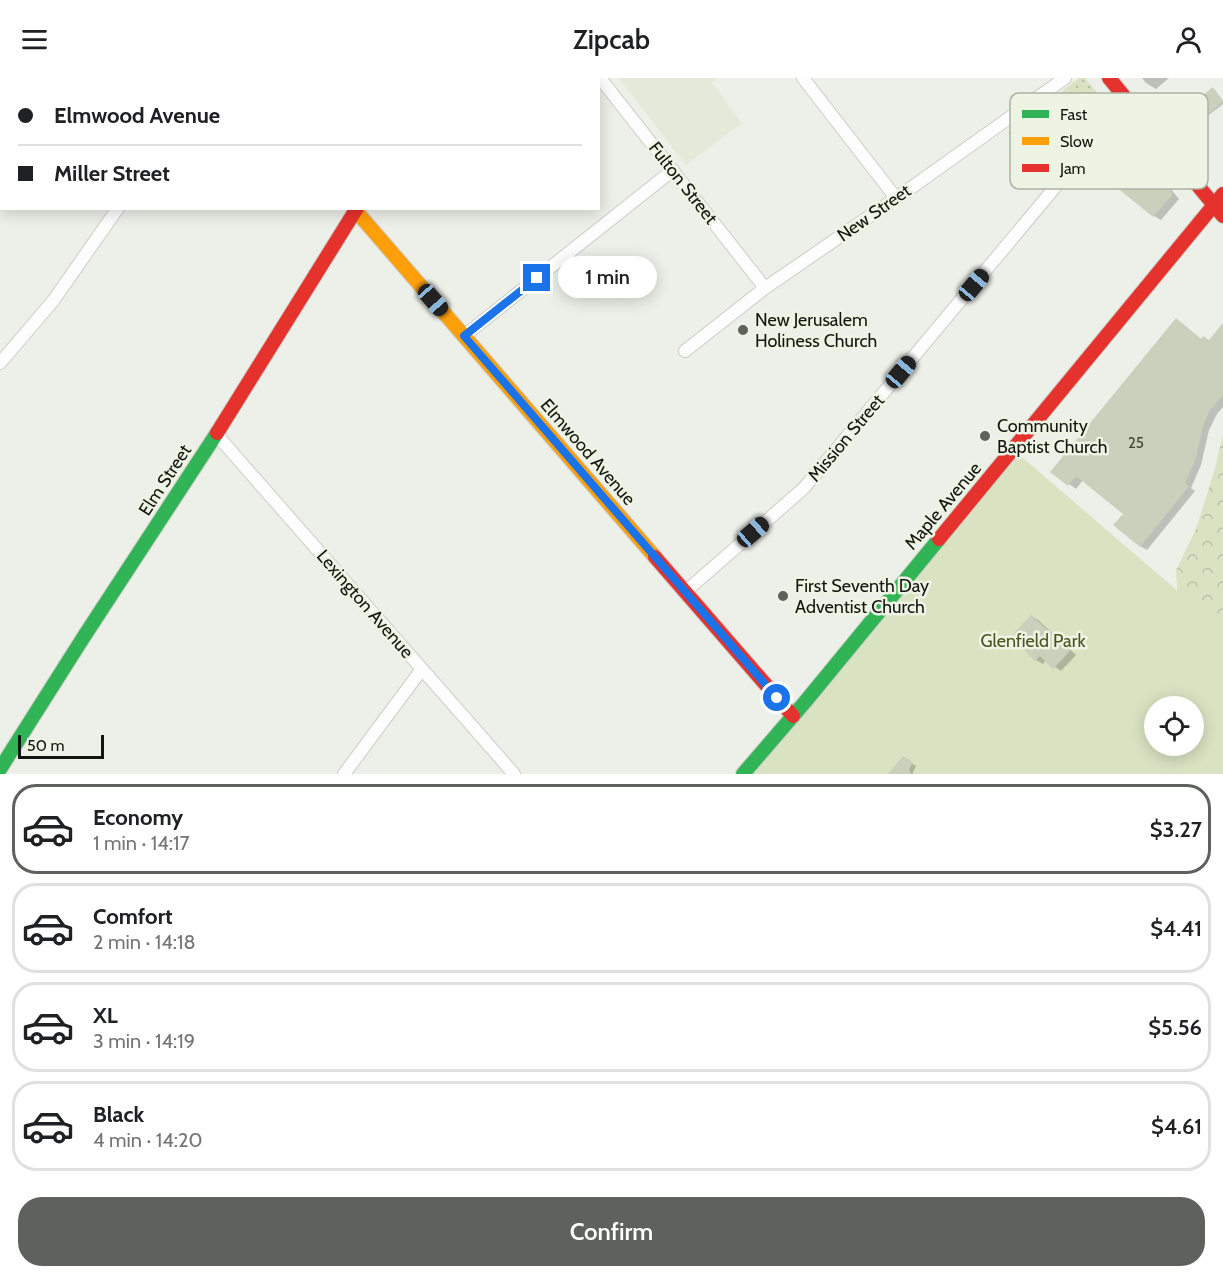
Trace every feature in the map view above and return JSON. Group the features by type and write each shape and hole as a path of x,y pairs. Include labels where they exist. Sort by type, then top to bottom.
{"street":[{"name":"Fulton Street","path":"600,78 765,288"},
{"name":"New Street","path":"1044,93 1065,78"},
{"path":"1109,78 1121,93"},
{"path":"805,79 896,198"},
{"name":"New Street","path":"685,351 765,288 1010,117"},
{"path":"464,336 673,170"},
{"name":"Mission Street","path":"685,592 804,488 1054,189"},
{"path":"1206,189 1220,205"},
{"name":"Maple Avenue","path":"743,774 1220,205"},
{"path":"0,363 53,301 117,210"},
{"name":"Elmwood Avenue","path":"356,210 793,716"},
{"name":"Elm Street","path":"0,769 216,434 356,210"},
{"name":"Lexington Avenue","path":"216,434 514,774"},
{"path":"344,774 422,669"}],"shaded area":[{"path":"619,78 717,78 712,83 742,123 686,165"}],"green space":[{"path":"1079,78 1085,78 1097,93 1060,93"},
{"path":"1223,434 1223,665 1178,606 1176,570 1196,529"},
{"name":"Glenfield Park","path":"1016,452 1223,630 1223,774 750,774"}],"building":[{"path":"1213,87 1223,102 1208,114 1208,93 1206,93"},
{"path":"1119,189 1169,189 1173,194 1153,217"},
{"path":"1176,318 1201,339 1203,336 1209,340 1223,323 1223,395 1210,410 1203,426 1195,461 1185,483 1189,486 1140,547 1113,525 1123,514 1076,476 1068,486 1050,472"},
{"path":"1031,615 1070,651 1053,669 1040,656 1035,661 1021,647 1025,643 1014,633"},
{"path":"903,756 913,762 909,769 911,774 888,774"}],"traffic: fast":[{"path":"0,769 217,433"},
{"path":"743,774 939,539"}],"traffic: slow":[{"path":"356,211 655,557"}],"traffic: jam":[{"path":"1109,78 1121,93"},
{"path":"1201,189 1223,216"},
{"path":"939,539 1223,194"},
{"path":"217,433 356,210"},
{"path":"655,557 793,716"}],"place":[{"name":"New Jerusalem Holiness Church","path":"743,330"},
{"name":"Community Baptist Church","path":"985,436"},
{"name":"First Seventh Day Adventist Church","path":"783,596"}],"route":[{"path":"537,278 464,336 777,698"}]}
